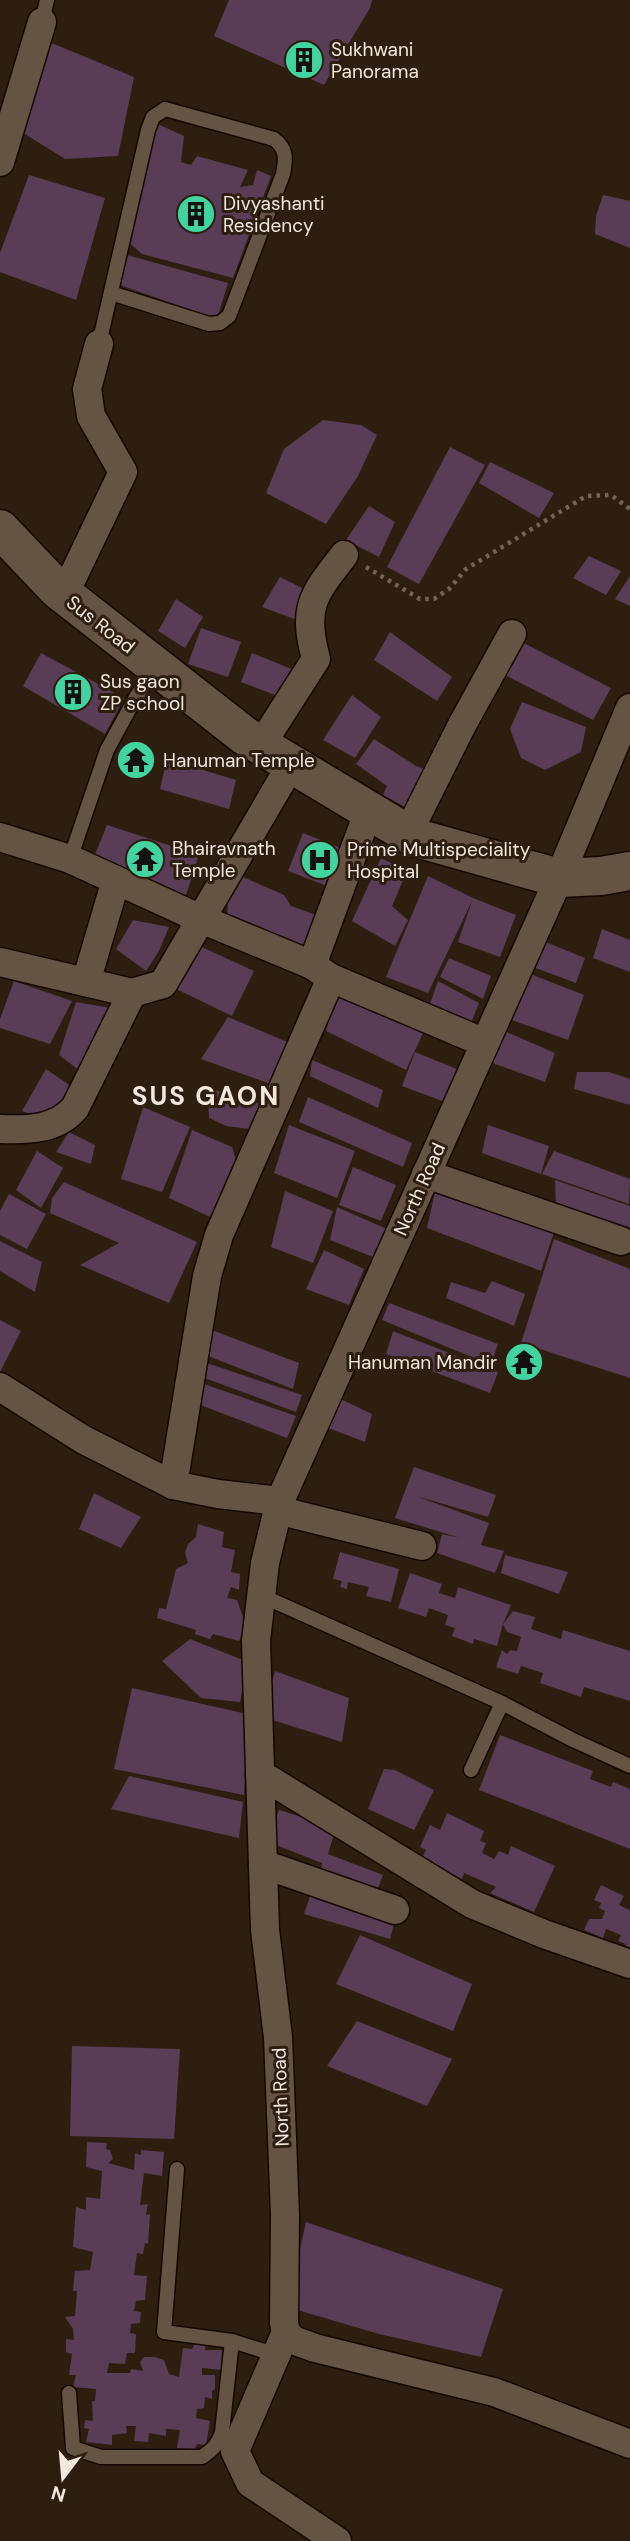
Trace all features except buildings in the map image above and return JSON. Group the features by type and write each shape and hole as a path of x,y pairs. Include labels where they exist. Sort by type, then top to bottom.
{"main road":[{"name":"Sus Road","path":"1,533 64,595 245,736 408,833 559,878 601,876 630,871"}],"street":[{"path":"0,162 44,11"},
{"path":"64,595 123,472 91,416 87,389 99,344"},
{"path":"0,962 132,993 163,984 201,919 276,754 316,659 308,622 311,607 320,586 344,555"},
{"path":"408,833 461,726 512,634"},
{"name":"North Road","path":"282,2341 285,2215 278,2038 265,1930 256,1641 265,1563 279,1506 559,878 630,709"},
{"path":"173,1485 207,1276 219,1235 321,972 369,810"},
{"path":"0,837 70,859 485,1043"},
{"path":"86,982 116,880"},
{"path":"0,1129 44,1127 60,1122 69,1115 75,1108 132,993"},
{"path":"426,1174 621,1241"},
{"path":"0,1387 84,1440 173,1485 279,1506 422,1546"},
{"path":"260,1774 472,1904 544,1934 630,1964"},
{"path":"263,1864 395,1910"},
{"path":"337,2541 250,2483 235,2451 282,2341 293,2340 315,2348 494,2392 630,2444"}],"lane":[{"path":"99,344 111,293 153,117 165,109 274,139 282,146 286,158 283,174 229,316 220,323 209,324 111,293"},
{"path":"70,859 107,750 136,697 157,667"},
{"path":"260,1595 502,1703 630,1766"},
{"path":"471,1769 502,1703"},
{"path":"177,2169 164,2332 232,2342 264,2351 282,2341"},
{"path":"69,2393 73,2448 100,2456 202,2457 213,2450 222,2432 232,2342"}],"path":[{"path":"344,555 420,599 433,599 449,589 466,569 586,496 611,495 630,509"}],"place":[{"name":"Sukhwani Panorama","path":"304,60"},
{"name":"Divyashanti Residency","path":"196,214"},
{"name":"Sus gaon ZP school","path":"73,692"},
{"name":"Hanuman Temple","path":"136,760"},
{"name":"Bhairavnath Temple","path":"145,859"},
{"name":"Prime Multispeciality Hospital","path":"320,860"},
{"name":"Hanuman Mandir","path":"524,1362"}],"district":[{"name":"SUS GAON","path":"206,1096"}]}
